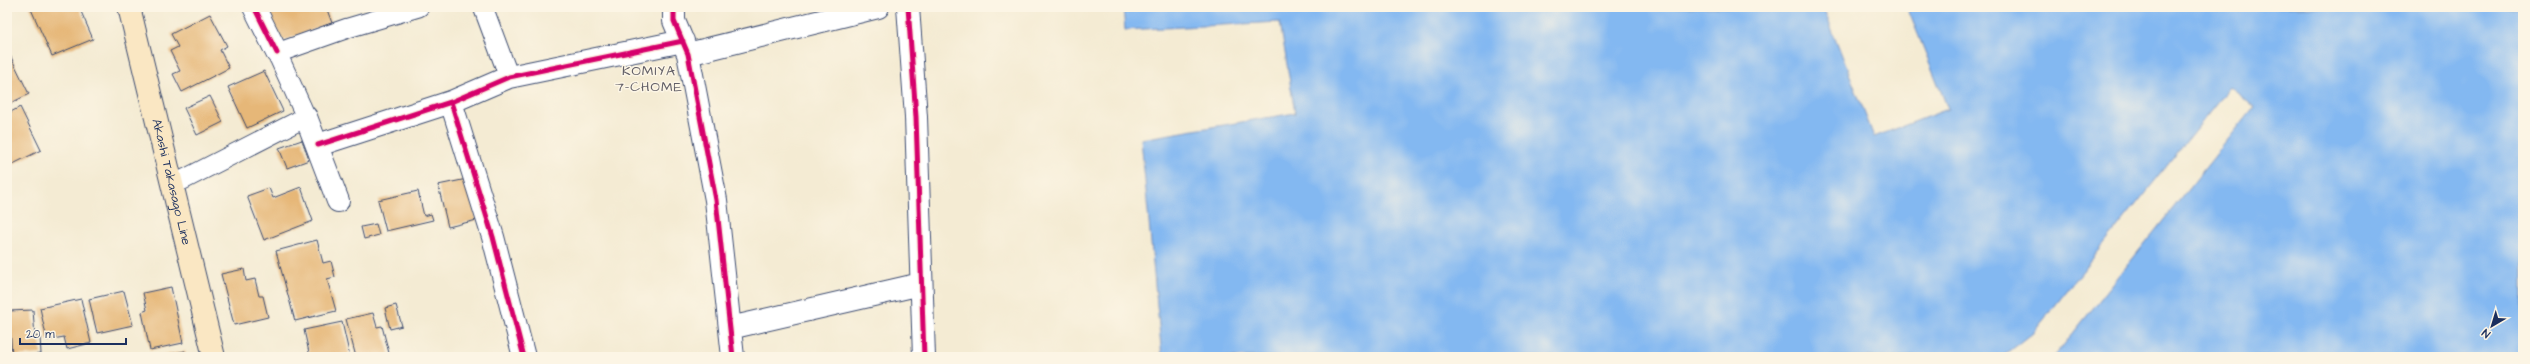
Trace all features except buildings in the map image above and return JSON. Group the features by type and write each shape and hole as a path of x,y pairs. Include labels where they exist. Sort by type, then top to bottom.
{"main road":[{"name":"Akashi Takasago Line","path":"130,7 214,357"}],"street":[{"path":"254,7 277,53"},
{"path":"674,7 674,21 685,48 716,200 733,357"},
{"path":"318,145 451,102 509,77 685,48 878,7"},
{"path":"908,7 916,117 924,357"},
{"path":"451,102 493,238 524,357"},
{"path":"306,118 318,145 338,201"},
{"path":"730,328 922,284"}],"lane":[{"path":"173,185 306,118 277,53 348,28 419,7"},
{"path":"482,7 509,77"}],"water":[{"path":"1123,7 1823,7 1874,137 1948,109 1907,7 2523,7 2523,357 2054,357 2254,107 2230,87 2033,333 2002,357 1162,357 1141,139 1295,113 1280,22 1125,30"}],"cycle path":[{"path":"254,7 277,53"},
{"path":"674,7 674,21 688,54 716,200 733,357"},
{"path":"908,7 916,117 924,357"},
{"path":"318,145 451,102 509,77 683,41"},
{"path":"451,102 493,237 524,357"}],"district":[{"name":"KOMIYA 7-CHOME","path":"649,80"}]}
